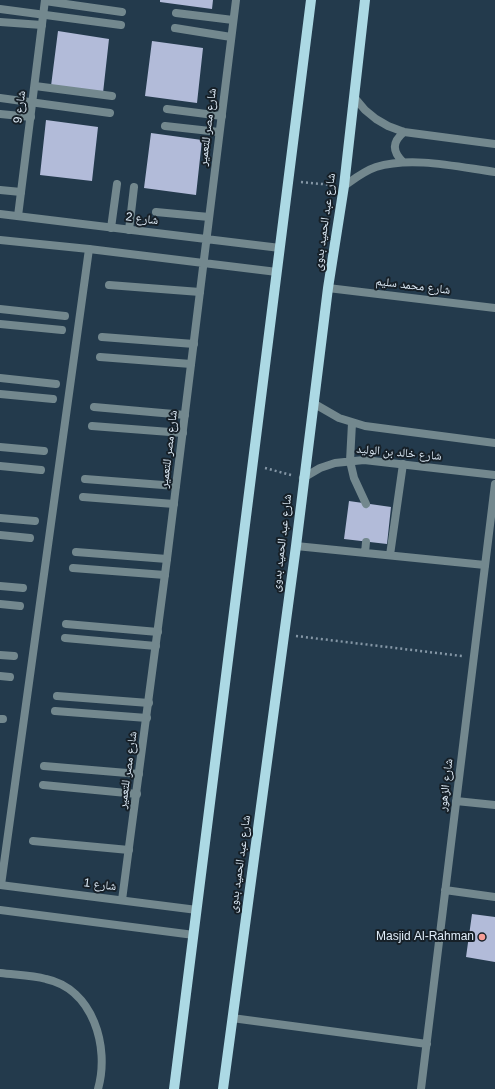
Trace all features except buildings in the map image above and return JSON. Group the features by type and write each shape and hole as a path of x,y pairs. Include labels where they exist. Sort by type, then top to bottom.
{"main road":[{"path":"174,1089 311,0"},
{"name":"شارع عبد الحميد بدوى","path":"223,1089 296,546 303,478 328,288 344,186 365,0"}],"street":[{"name":"شارع مصر للتعمير","path":"122,900 158,632 236,0"},
{"path":"45,1 122,12"},
{"name":"شارع 9","path":"18,216 45,1"},
{"path":"0,9 121,25"},
{"path":"176,13 233,20"},
{"path":"0,22 42,26"},
{"path":"175,28 231,37"},
{"path":"35,86 112,96"},
{"path":"354,97 365,110 376,119 388,126 404,132 495,144"},
{"path":"0,98 33,101 110,113"},
{"path":"167,109 222,116"},
{"path":"0,114 31,117"},
{"path":"165,126 219,132"},
{"path":"403,162 398,157 395,150 395,143 398,137 404,132"},
{"path":"344,186 360,174 374,168 403,162 418,162 495,172"},
{"path":"111,228 117,184"},
{"path":"129,230 134,187"},
{"path":"0,190 21,192"},
{"path":"156,212 209,217"},
{"name":"شارع 2","path":"0,214 280,248"},
{"path":"0,240 89,249 277,272"},
{"path":"0,885 89,249"},
{"path":"109,285 200,292"},
{"name":"شارع محمد سليم","path":"328,288 495,308"},
{"path":"0,309 65,316"},
{"path":"0,324 62,330"},
{"path":"102,337 194,344"},
{"path":"100,357 191,364"},
{"path":"0,378 56,384"},
{"path":"0,394 53,399"},
{"name":"شارع خالد بن الوليد","path":"313,403 333,415 352,423 381,429 495,443"},
{"path":"94,407 185,415"},
{"path":"352,423 350,460 354,478 366,504"},
{"path":"92,426 183,433"},
{"path":"0,447 44,451"},
{"name":"شارع خالد بن الوليد","path":"303,478 320,468 350,460 404,464 495,475"},
{"path":"390,555 404,464"},
{"path":"0,466 41,470"},
{"path":"85,479 176,486"},
{"name":"شارع الزهور","path":"421,1089 495,484"},
{"path":"83,496 174,504"},
{"path":"0,518 35,521"},
{"path":"0,535 30,538"},
{"path":"364,553 366,542"},
{"path":"296,546 485,565"},
{"path":"76,552 167,559"},
{"path":"74,568 165,575"},
{"path":"0,586 23,588"},
{"path":"0,604 20,606"},
{"path":"66,624 158,632"},
{"path":"65,638 156,646"},
{"path":"0,655 14,656"},
{"path":"0,676 10,677"},
{"path":"57,696 149,703"},
{"path":"56,711 147,718"},
{"path":"44,766 139,774"},
{"path":"43,785 137,794"},
{"path":"456,801 495,805"},
{"path":"33,841 129,850"},
{"name":"شارع 1","path":"0,885 197,910"},
{"path":"446,890 495,896"},
{"path":"0,910 194,935"},
{"path":"0,973 47,979 75,994 86,1006 94,1020 99,1036 102,1069 98,1089"},
{"path":"232,1018 427,1044"}],"path":[{"path":"288,182 344,186"},
{"path":"253,464 277,472 303,478"},
{"path":"284,634 474,657"}],"place":[{"name":"Masjid Al-Rahman","path":"482,937"}]}
